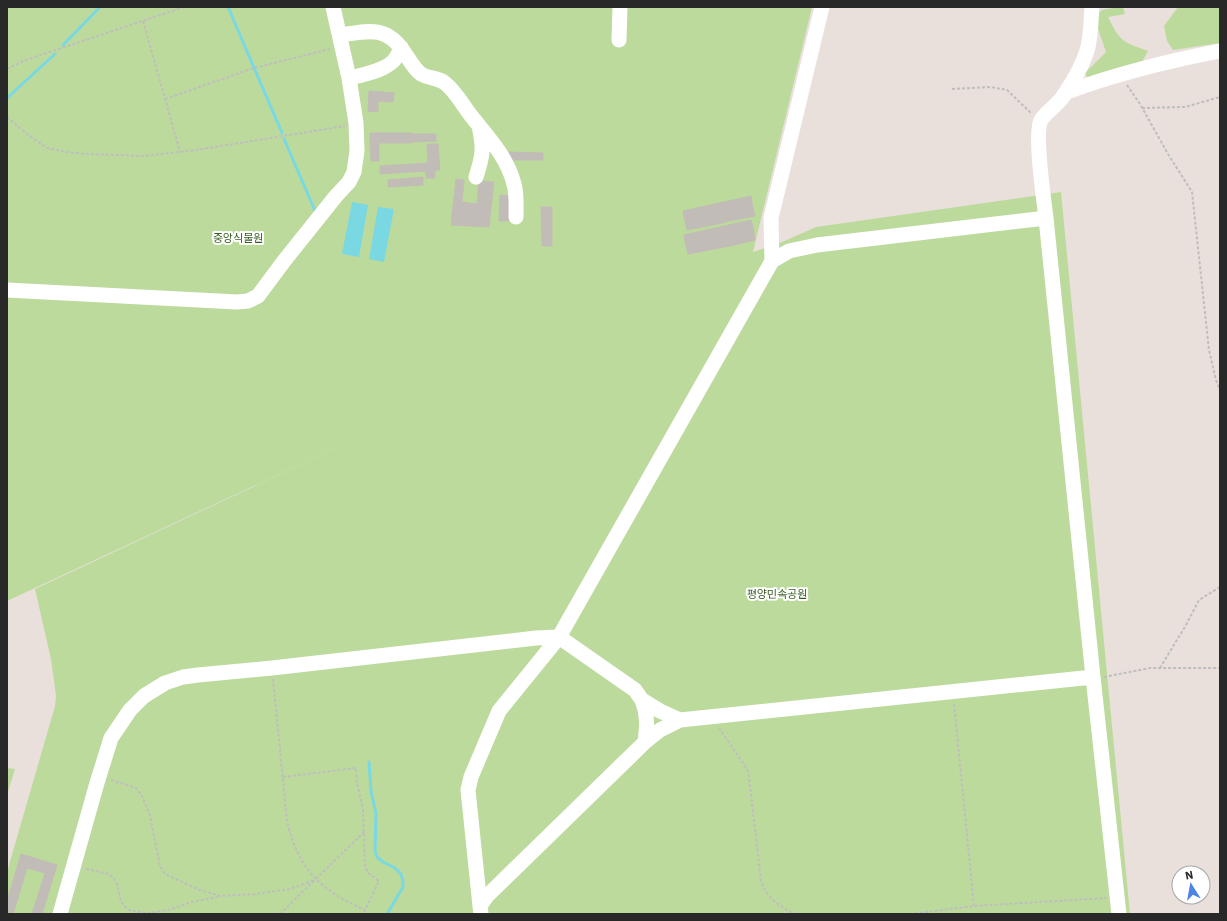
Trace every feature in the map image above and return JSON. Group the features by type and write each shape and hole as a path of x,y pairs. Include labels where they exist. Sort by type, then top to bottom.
{"street":[{"path":"7,290 237,302 254,299 258,296 331,202 349,182 354,172 357,151 356,124 341,40 333,7"},
{"path":"619,40 620,7"},
{"path":"772,261 771,218 822,7"},
{"path":"1092,7 1088,46 1079,70 1067,92 1040,122 1038,129 1093,678 1119,914"},
{"path":"341,40 362,32 378,32 391,37 401,47 412,64 421,74 440,80 447,84 493,142 506,164 514,183 516,217"},
{"path":"348,78 373,72 388,64 397,58 401,47"},
{"path":"1067,92 1091,83 1120,75 1184,58 1220,51"},
{"path":"476,177 483,156 479,126"},
{"path":"481,910 468,790 471,776 500,711 559,637 772,261 789,251 817,246 1046,218"},
{"path":"60,914 111,738 130,710 144,696 165,683 183,677 536,638 559,637 635,690 642,700 646,710 647,725 644,742"},
{"path":"481,910 487,896 644,742 660,730 680,720 1093,678"},
{"path":"642,700 660,711 680,720"}],"path":[{"path":"7,69 23,61 184,7"},
{"path":"143,21 180,152"},
{"path":"165,99 341,40"},
{"path":"1120,75 1142,108 1192,192 1209,350 1220,391"},
{"path":"952,89 990,87 1007,90 1040,122"},
{"path":"1142,108 1185,106 1220,96"},
{"path":"7,117 47,148 67,152 144,156 335,129 356,124"},
{"path":"1160,668 1199,600 1220,587"},
{"path":"272,668 287,821 292,840 299,854 316,880 344,901 365,910"},
{"path":"1093,678 1150,668 1220,668"},
{"path":"953,692 974,906"},
{"path":"711,717 747,769 761,881 764,890 775,903 794,914"},
{"path":"283,776 356,768 357,783 363,810 365,866 368,873 379,881 363,914"},
{"path":"99,776 136,788 142,796 150,816 160,866 166,874 197,889 220,896"},
{"path":"280,914 364,832"},
{"path":"73,866 108,874 117,884 121,902 128,910 146,912 170,910 191,902 220,896 255,894 290,889 316,880"},
{"path":"910,914 974,906 1117,897"}],"green space":[{"name":"평양민속공원","path":"7,7 812,7 753,252 782,242 816,227 1061,192 1130,914 7,914 7,872 55,706 56,696 51,659 35,589 419,409 7,601"},
{"path":"1123,7 1125,14 1108,17 1116,32 1127,43 1148,51 1142,62 1088,79 1085,73 1106,52 1097,26 1096,15 1102,10"},
{"path":"1178,7 1220,7 1220,43 1173,50 1167,41 1164,26"},
{"path":"7,768 15,769 7,795"}],"water":[{"path":"352,202 368,205 359,257 342,254"},
{"path":"378,207 394,209 384,262 369,259"}],"building":[{"path":"369,91 394,93 393,102 378,101 378,112 368,111"},
{"path":"370,133 412,133 412,143 370,143"},
{"path":"412,134 436,134 436,141 412,142"},
{"path":"370,143 379,143 379,161 371,161"},
{"path":"427,144 438,144 440,170 435,170 435,178 426,178 426,171 380,174 380,166 428,163"},
{"path":"509,152 543,153 543,160 509,160"},
{"path":"423,177 423,185 388,187 388,180"},
{"path":"456,179 464,180 462,202 477,204 479,181 494,182 490,217 452,215"},
{"path":"500,195 510,196 509,221 499,221"},
{"path":"751,196 752,203 726,208 729,221 718,224 715,211 684,217 683,211"},
{"path":"752,203 755,216 729,221 726,208"},
{"path":"541,207 552,207 552,246 542,246"},
{"path":"715,211 718,224 687,230 684,217"},
{"path":"452,215 490,217 489,227 451,225"},
{"path":"751,220 753,227 727,232 730,246 719,248 716,235 685,241 684,235"},
{"path":"753,227 755,240 730,246 727,232"},
{"path":"716,235 719,248 688,254 685,241"},
{"path":"21,854 57,865 42,914 32,914 45,873 27,868 13,914 7,914 7,901"}],"waterway":[{"path":"63,45 100,7"},
{"path":"228,7 282,133"},
{"path":"7,98 55,54"},
{"path":"284,139 316,213"},
{"path":"369,762 371,791 376,814 375,851 377,857 395,868 401,874 403,882 403,887 387,914"}],"park label":[{"name":"중앙식물원","path":"238,238"}]}
